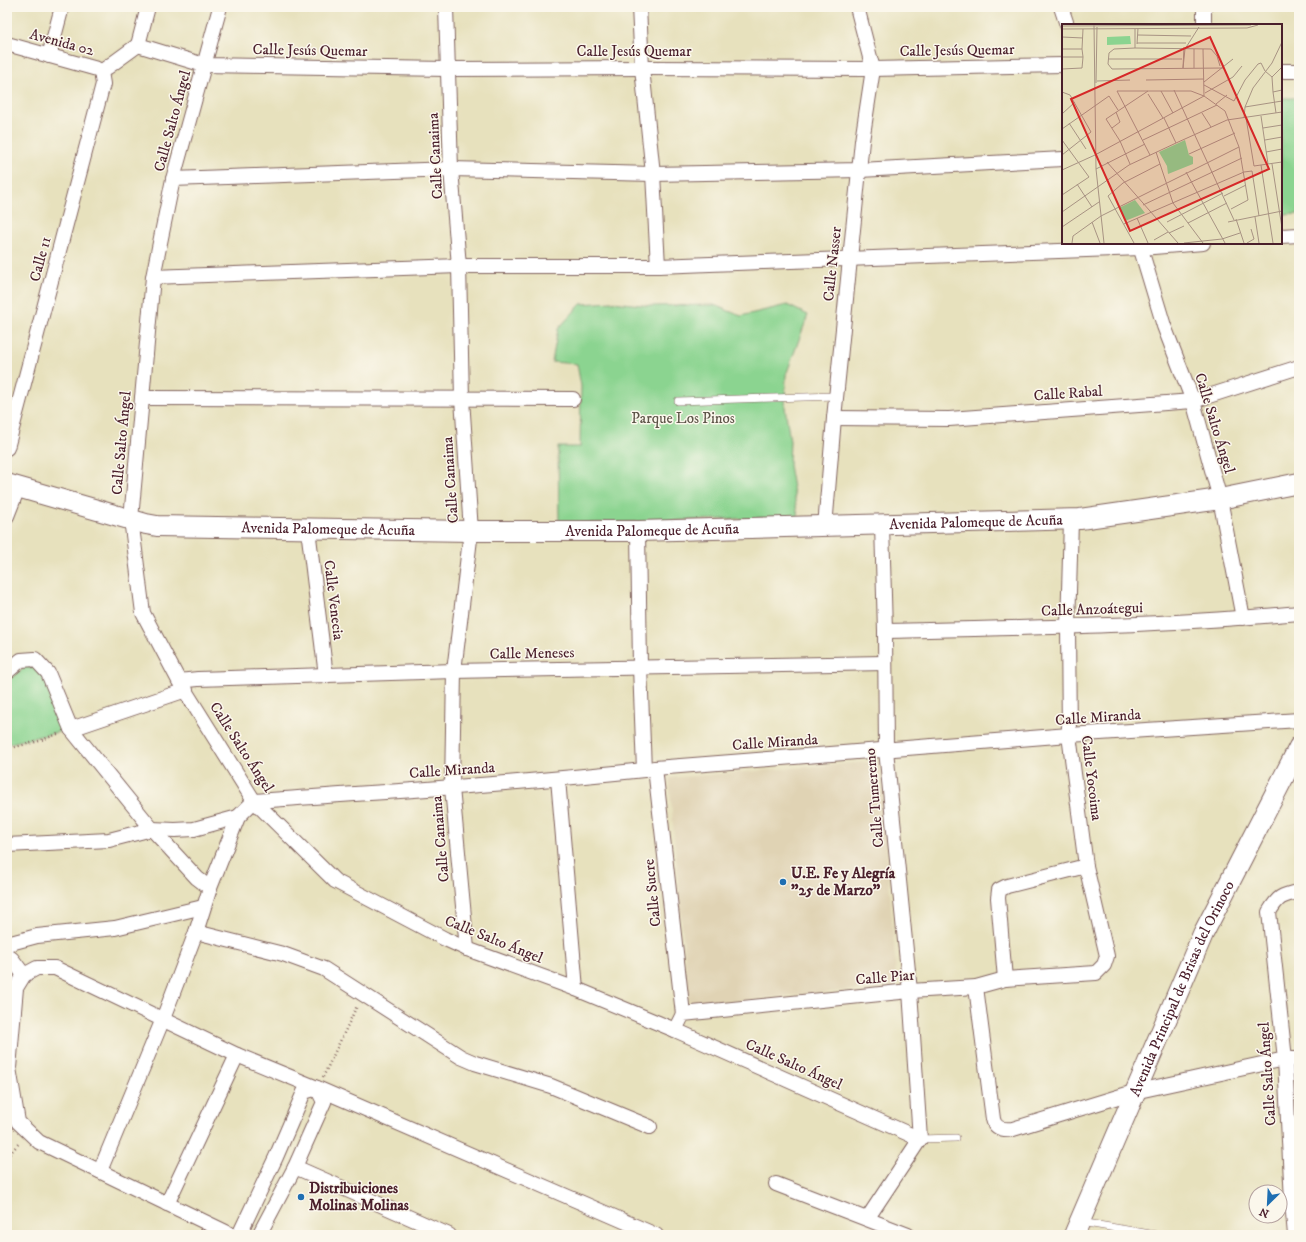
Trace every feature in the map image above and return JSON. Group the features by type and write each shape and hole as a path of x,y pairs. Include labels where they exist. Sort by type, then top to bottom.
{"street":[{"path":"49,56 62,7"},
{"path":"102,75 138,45 148,7"},
{"name":"Calle Salto Ángel","path":"220,7 173,179 153,277 130,519 143,613 182,686 254,800 335,881 467,949 576,989 675,1030 920,1139"},
{"name":"Calle Canaima","path":"446,7 451,169 458,266 462,399 471,532 454,671 452,788 467,949"},
{"path":"639,7 642,68 653,174 658,266"},
{"name":"Calle Nasser","path":"825,527 836,396 862,141 873,69 857,7"},
{"path":"1061,7 1067,24"},
{"path":"1204,7 1204,24"},
{"name":"Avenida 02","path":"7,44 97,69 102,75"},
{"name":"Calle Jesús Quemar","path":"138,45 204,65 447,69 873,69 1062,65"},
{"path":"1282,71 1299,71"},
{"name":"Calle 11","path":"7,448 103,84 102,75"},
{"path":"173,179 451,169 653,174 860,170 1062,159"},
{"path":"1282,236 1299,235"},
{"path":"153,277 458,266 658,266 1182,244"},
{"name":"Calle Salto Ángel","path":"1140,246 1164,326 1193,401 1220,500 1243,618"},
{"name":"Calle Rabal","path":"834,418 949,419 1193,401 1299,367"},
{"path":"142,398 573,399"},
{"name":"Avenida Palomeque de Acuña","path":"13,486 157,526 471,532 638,531 1071,520 1220,500 1299,483"},
{"path":"7,516 13,486"},
{"name":"Calle Yocoima","path":"1071,520 1068,627 1069,735 1086,866 1108,956 1104,965"},
{"name":"Calle Tumeremo","path":"882,525 886,750 910,991 920,1139"},
{"name":"Calle Venecia","path":"308,529 326,676"},
{"name":"Calle Sucre","path":"638,531 640,667 649,769 683,1014"},
{"name":"Calle Anzoátegui","path":"885,631 1068,627 1243,618 1299,613"},
{"path":"7,672 21,660 35,659 48,673 71,729 152,829 198,878 210,888"},
{"name":"Calle Meneses","path":"71,729 198,679 454,671 885,662"},
{"name":"Calle Miranda","path":"254,800 452,788 558,779 649,769 1069,735 1299,720"},
{"name":"Avenida Principal de Brisas del Orinoco","path":"1076,1228 1203,934 1299,747"},
{"path":"558,779 576,989"},
{"path":"100,1171 163,1019 196,932 210,888 238,817 254,800"},
{"path":"7,845 109,840 152,829 194,829 238,817"},
{"path":"1005,979 998,898 999,890 1007,886 1086,866"},
{"name":"Calle Salto Ángel","path":"1295,1235 1295,1200 1285,1060 1269,912 1277,899 1299,892"},
{"path":"7,944 37,936 115,928 203,907"},
{"path":"196,932 283,954 324,969 461,1057 475,1064 551,1086 650,1127"},
{"path":"7,955 12,959 24,975"},
{"name":"Calle Piar","path":"683,1014 910,991 976,986 1005,979 1096,973 1104,965"},
{"path":"232,1235 39,1142 18,1122 9,1068 16,988 24,975 37,968 55,968 237,1055 318,1088 656,1235"},
{"path":"976,986 993,1119 996,1127 1004,1130 1013,1129 1134,1092 1285,1060 1299,1059"},
{"path":"675,1030 683,1014"},
{"path":"167,1204 237,1055"},
{"path":"259,1235 295,1167 324,1102 318,1088"},
{"path":"239,1235 276,1158 304,1092 318,1088"},
{"path":"867,1219 920,1139"},
{"path":"295,1167 449,1235"},
{"path":"776,1184 908,1235"}],"lane":[{"path":"678,401 836,396"},
{"path":"920,1139 956,1138"},
{"path":"1076,1228 1156,1235"}],"path":[{"path":"7,749 39,741 71,729"},
{"path":"318,1088 363,993"},
{"path":"7,1157 28,1132"}],"shaded area":[{"name":"U.E. Fe y Alegría \"25 de Marzo\"","path":"880,761 897,986 689,1005 669,778"}],"green space":[{"path":"1282,98 1299,98 1299,214 1282,215"},
{"name":"Parque Los Pinos","path":"612,302 652,306 714,305 741,316 787,305 808,315 786,375 785,407 790,441 789,465 798,517 559,524 558,447 580,447 581,386 577,364 552,362 558,329 581,304"},
{"path":"35,659 71,729 7,744 7,681"}],"place":[{"name":"U.E. Fe y Alegría \"25 de Marzo\"","path":"783,882"},
{"name":"Distribuiciones Molinas Molinas","path":"301,1197"}]}
